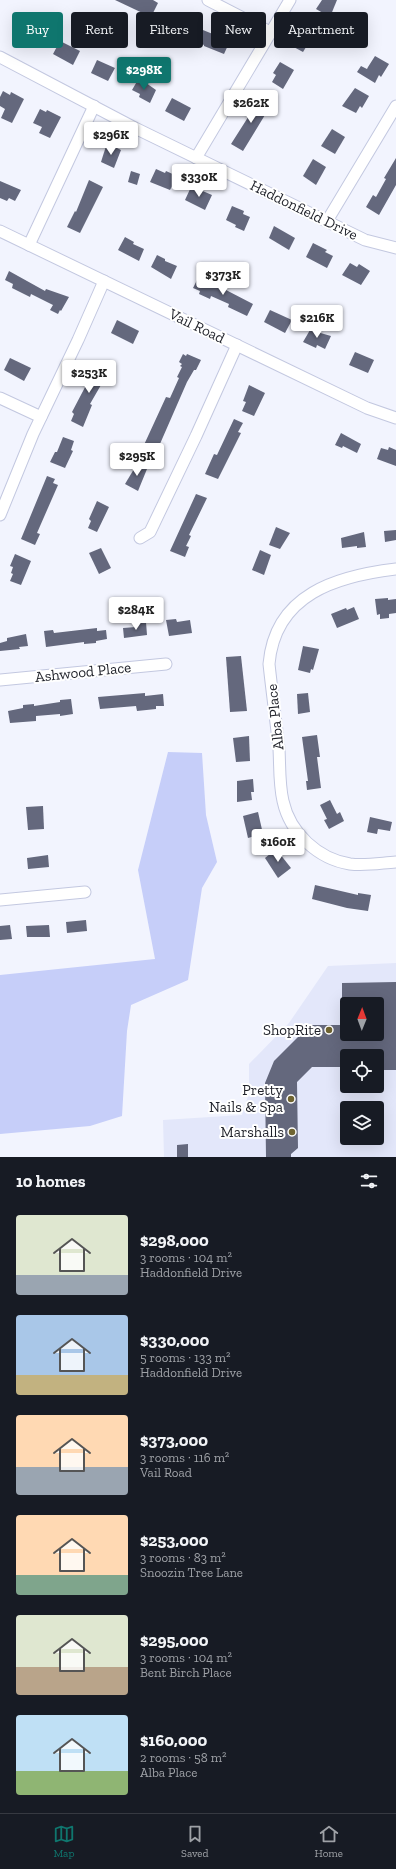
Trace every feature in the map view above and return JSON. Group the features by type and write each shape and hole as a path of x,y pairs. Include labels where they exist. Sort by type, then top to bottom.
{"street":[{"path":"208,0 270,32"},
{"path":"196,158 290,0"},
{"name":"Haddonfield Drive","path":"0,57 196,158 366,240 396,248"},
{"path":"29,245 94,106"},
{"path":"327,221 396,106"},
{"name":"Vail Road","path":"0,231 367,408 396,418"},
{"path":"0,515 41,417 78,340 104,281"},
{"path":"140,538 150,532 196,436 237,345"},
{"path":"0,398 41,417"},
{"name":"Alba Place","path":"396,569 354,576 319,590 304,599 294,608 279,628 270,651 281,793 288,815 295,828 321,853 339,862 364,865 396,862"},
{"name":"Ashwood Place","path":"0,680 166,664"},
{"path":"0,900 85,892"}],"shaded area":[{"path":"168,752 202,753 206,815 217,862 202,888 188,980 131,1005 127,1031 122,1116 90,1126 0,1134 0,975 155,959 138,870"},
{"path":"396,963 396,1157 164,1157 163,1120 242,1115 249,1093 249,1064 289,1023 328,966"}],"building":[{"path":"115,0 153,0 158,3 154,12 140,12"},
{"path":"322,0 337,0 332,12 321,12 316,9"},
{"path":"203,30 211,33 211,48 227,48 224,54 204,45"},
{"path":"63,42 71,46 71,48 80,51 73,65 53,54 56,48 63,48"},
{"path":"296,48 305,48 303,52"},
{"path":"375,56 389,64 381,77 379,75 375,83 357,72 361,66 367,69"},
{"path":"97,60 115,68 108,81 91,73"},
{"path":"280,62 294,70 283,89 272,82 276,75 273,73"},
{"path":"139,78 156,90 150,103 139,97 140,94 132,90"},
{"path":"355,88 369,96 362,108 360,106 356,113 342,106"},
{"path":"3,91 10,95 11,92 24,99 12,123 1,118 5,109 0,106 0,97"},
{"path":"258,97 271,105 243,151 231,144 252,111 251,110"},
{"path":"172,98 191,108 184,121 165,111"},
{"path":"40,109 46,112 47,110 61,117 50,138 39,133 42,127 33,123"},
{"path":"332,129 345,137 335,154 321,146"},
{"path":"107,143 121,150 114,168 101,162"},
{"path":"396,158 396,185 379,215 366,207 373,195 376,197 386,179 384,178"},
{"path":"313,159 326,167 316,185 303,176"},
{"path":"156,169 165,173 166,171 177,176 170,190 150,182"},
{"path":"131,171 140,174 137,185 128,182"},
{"path":"89,180 103,187 80,233 67,227 75,211 76,212"},
{"path":"0,181 21,190 15,201 9,198 7,201 0,198"},
{"path":"191,187 212,195 205,210 185,200"},
{"path":"232,206 244,211 243,214 250,217 244,231 235,227 236,225 226,220"},
{"path":"274,226 295,238 289,250 269,238"},
{"path":"125,237 134,242 133,244 144,249 139,261 118,250"},
{"path":"313,243 327,250 325,252 333,256 327,268 306,257"},
{"path":"157,255 165,259 165,261 177,266 171,279 151,267"},
{"path":"350,263 357,267 359,264 370,271 361,285 342,275"},
{"path":"9,271 45,291 46,289 69,297 61,311 60,310 58,314 50,310 53,305 31,294 30,297 12,288 13,284 5,280"},
{"path":"199,276 253,304 247,316 228,307 229,304 211,296 210,299 199,294 200,291 193,288"},
{"path":"270,310 292,320 285,333 264,322"},
{"path":"117,320 139,331 133,344 111,333"},
{"path":"310,330 331,336 325,349 317,345 316,348 303,342"},
{"path":"355,352 374,360 368,373 349,365"},
{"path":"183,354 186,356 187,354 201,360 187,382 156,453 143,447 166,397 170,398 179,378 177,377 182,364 179,362"},
{"path":"10,358 31,368 24,381 4,370"},
{"path":"95,363 111,371 107,379 105,378 90,404 92,405 83,427 71,421 74,414 72,412 93,372 91,371"},
{"path":"249,385 265,393 254,416 242,411 246,402 243,401"},
{"path":"234,419 243,423 238,432 241,433 218,479 205,474 214,454 217,455"},
{"path":"341,433 361,444 357,453 343,446 342,448 335,445"},
{"path":"63,437 74,441 71,450 73,451 65,468 50,462 55,452 57,452"},
{"path":"389,447 396,450 396,466 377,459 381,448 388,450"},
{"path":"137,464 147,469 138,491 125,484"},
{"path":"47,476 55,479 53,483 58,485 37,533 40,534 35,545 21,539"},
{"path":"196,494 207,498 189,535 191,536 186,546 189,547 185,557 170,551"},
{"path":"97,501 109,507 97,532 88,528 91,521 89,519"},
{"path":"276,527 290,533 280,549 269,545"},
{"path":"396,530 396,540 385,542 384,531"},
{"path":"364,532 366,547 357,548 357,546 342,548 341,538"},
{"path":"101,548 111,568 99,574 89,553"},
{"path":"260,550 271,555 264,575 252,570"},
{"path":"15,554 31,561 21,585 10,581 13,574 11,573 13,567 10,566"},
{"path":"388,598 388,600 396,599 396,613 389,614 389,618 380,619 380,614 377,615 375,599"},
{"path":"354,607 359,619 337,628 331,614 346,608 347,610"},
{"path":"176,619 177,622 190,620 192,633 169,636 166,620"},
{"path":"146,622 147,635 124,638 123,628 136,627 136,623"},
{"path":"97,628 97,631 106,630 107,639 96,641 96,643 84,644 84,642 46,647 44,631 53,630 54,633"},
{"path":"26,634 28,646 19,647 20,649 0,651 0,643 7,641 7,638"},
{"path":"303,646 319,649 313,670 311,669 310,673 298,670"},
{"path":"241,656 247,711 230,712 226,657"},
{"path":"145,693 145,696 163,694 164,706 156,706 156,709 137,711 136,706 100,709 98,697"},
{"path":"308,693 310,712 298,714 297,694"},
{"path":"71,699 73,714 60,716 60,714 36,716 36,721 10,723 8,711 23,708 23,705 34,704 34,706"},
{"path":"317,735 320,757 317,757 321,788 307,790 306,781 308,781 302,737"},
{"path":"249,736 250,761 236,762 233,738"},
{"path":"253,779 254,792 251,792 252,800 237,802 237,781"},
{"path":"330,800 337,814 340,812 344,821 329,829 324,820 327,819 320,805"},
{"path":"43,806 44,829 28,830 26,807"},
{"path":"258,812 263,834 248,838 243,816"},
{"path":"370,817 392,822 390,831 378,829 377,834 367,832"},
{"path":"276,849 291,868 278,878 265,858"},
{"path":"48,855 49,867 28,869 27,858"},
{"path":"315,885 358,895 358,893 371,895 368,911 347,908 312,899"},
{"path":"86,920 87,931 67,933 66,922"},
{"path":"10,925 12,939 0,940 0,926"},
{"path":"49,925 50,937 27,937 26,926"},
{"path":"396,982 396,1070 384,1070 384,1049 340,1049 340,1067 312,1067 297,1082 298,1148 291,1154 291,1157 266,1157 265,1083 274,1061 299,1036 311,1036 311,1025 340,1025 340,1041 384,1041 384,997 342,997 342,983"},
{"path":"188,1144 188,1157 177,1157 177,1145"}],"place":[{"name":"ShopRite","path":"329,1030"},
{"name":"Pretty Nails & Spa","path":"291,1099"},
{"name":"Marshalls","path":"292,1132"}]}
